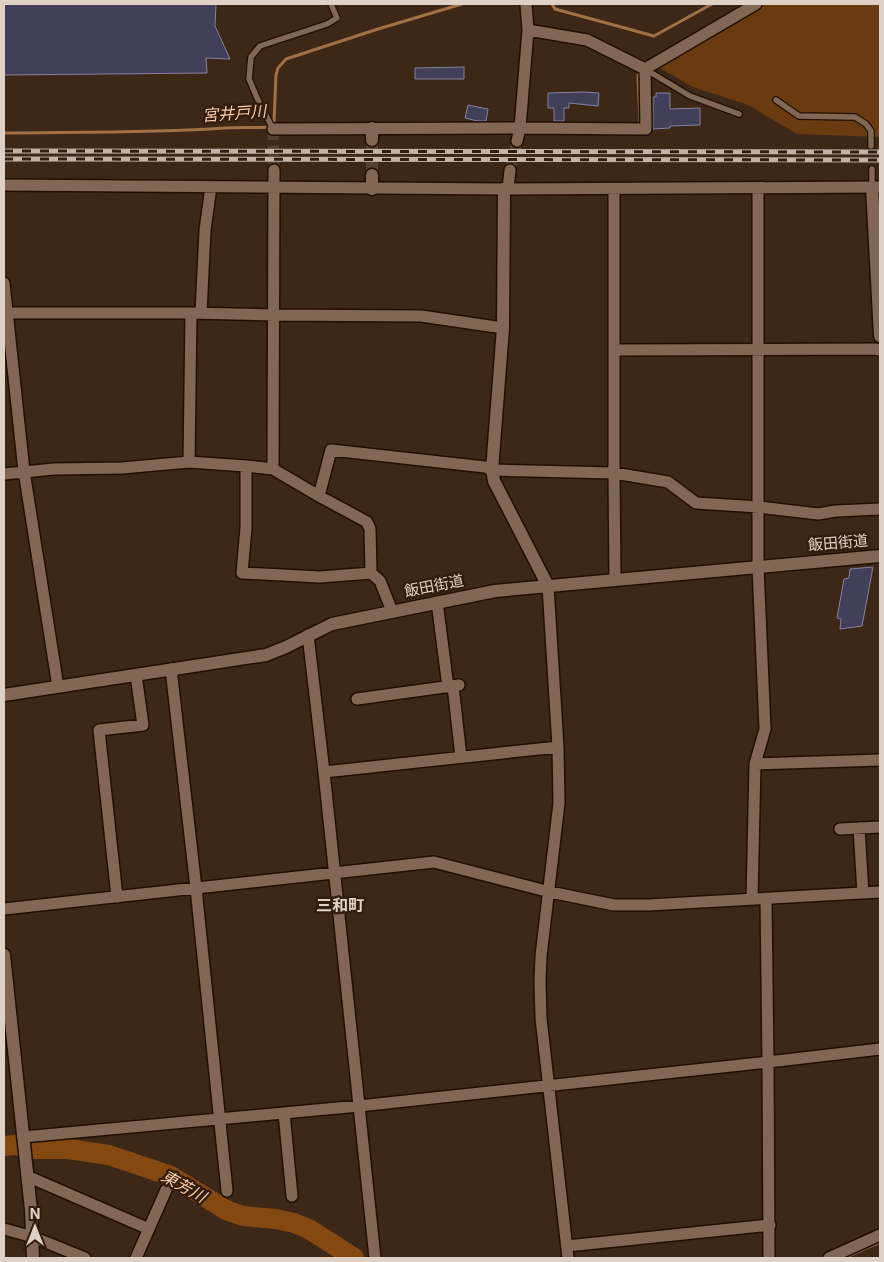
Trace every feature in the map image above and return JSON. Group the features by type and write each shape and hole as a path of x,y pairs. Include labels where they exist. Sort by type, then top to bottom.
{"street":[{"path":"517,141 520,128 528,30 526,4"},
{"path":"646,69 756,4"},
{"path":"528,30 587,40 646,69"},
{"path":"274,129 372,134 520,128 646,130 646,69"},
{"path":"273,469 274,170"},
{"path":"510,170 506,189 503,328 492,470 494,481 548,586 558,747 559,803 541,956 541,1018 568,1258"},
{"path":"372,175 372,189"},
{"path":"4,185 372,189 876,187 880,336"},
{"path":"189,462 196,313 211,187"},
{"path":"752,899 755,764 765,729 758,567 758,188"},
{"path":"614,189 615,580"},
{"path":"4,282 5,312 24,471 58,687"},
{"path":"5,312 421,316 503,328"},
{"path":"614,350 880,350"},
{"path":"319,496 331,450 485,467 492,470 614,473 668,482 696,502 818,514 836,511 880,509"},
{"path":"4,474 54,469 122,468 189,462 273,469 367,522 370,529 371,573 380,581 392,611"},
{"path":"246,466 246,528 242,573 320,578 371,573"},
{"name":"飯田街道","path":"4,696 266,655 332,624 495,591 880,556"},
{"path":"437,602 453,686 461,757"},
{"path":"308,635 375,1258"},
{"path":"171,670 196,888 227,1191"},
{"path":"117,897 99,730 142,724 136,675"},
{"path":"357,699 453,686"},
{"path":"324,772 558,747"},
{"path":"755,764 880,760"},
{"path":"840,829 880,826"},
{"path":"859,828 863,893"},
{"path":"4,909 434,862 550,892 614,905 648,905 880,892"},
{"path":"766,898 769,1258"},
{"path":"4,955 5,986 31,1210 33,1258"},
{"path":"23,1137 284,1114 880,1049"},
{"path":"284,1114 292,1196"},
{"path":"27,1176 149,1228"},
{"path":"136,1258 166,1190"},
{"path":"567,1246 770,1225"},
{"path":"4,1229 33,1237 85,1258"},
{"path":"829,1258 880,1235"}],"lane":[{"path":"274,129 249,79 250,57 260,46 327,24 337,18 331,4"},
{"path":"646,69 690,96 739,114"},
{"path":"776,100 799,116 855,117 866,124 871,131 871,146"},
{"path":"872,169 876,187"}],"shaded area":[{"path":"765,4 880,4 880,137 797,134 748,105 693,87 658,67"}],"building":[{"path":"4,4 216,4 215,26 230,59 206,58 207,73 4,75"},
{"path":"464,67 464,79 415,79 415,68"},
{"path":"548,93 599,93 598,106 569,103 569,108 564,108 564,121 554,121 554,108 548,108"},
{"path":"656,93 670,93 670,109 700,108 700,125 670,126 670,128 653,129 653,97 656,97"},
{"path":"468,105 488,109 486,121 465,118"},
{"path":"873,567 862,626 840,629 841,619 837,618 844,579 849,578 850,569"}],"waterway":[{"name":"宮井戸川","path":"4,133 142,132 271,127 274,122 276,75 278,68 286,59 462,4"},
{"name":"宮井戸川","path":"552,4 555,9 654,36 712,4"},
{"path":"638,75 640,122"},
{"name":"東芳川","path":"4,1146 16,1145 33,1149 68,1149 109,1155 171,1176 226,1210 243,1216 276,1219 294,1223 309,1229 354,1258"},
{"path":"843,1258 880,1242"}],"tunnel":[{"path":"273,129 274,170"},
{"path":"372,140 372,175"},
{"path":"510,170 517,141"}],"railway":[{"path":"4,151 880,152"},
{"path":"4,159 880,160"}],"district":[{"name":"三和町","path":"340,905"}]}
